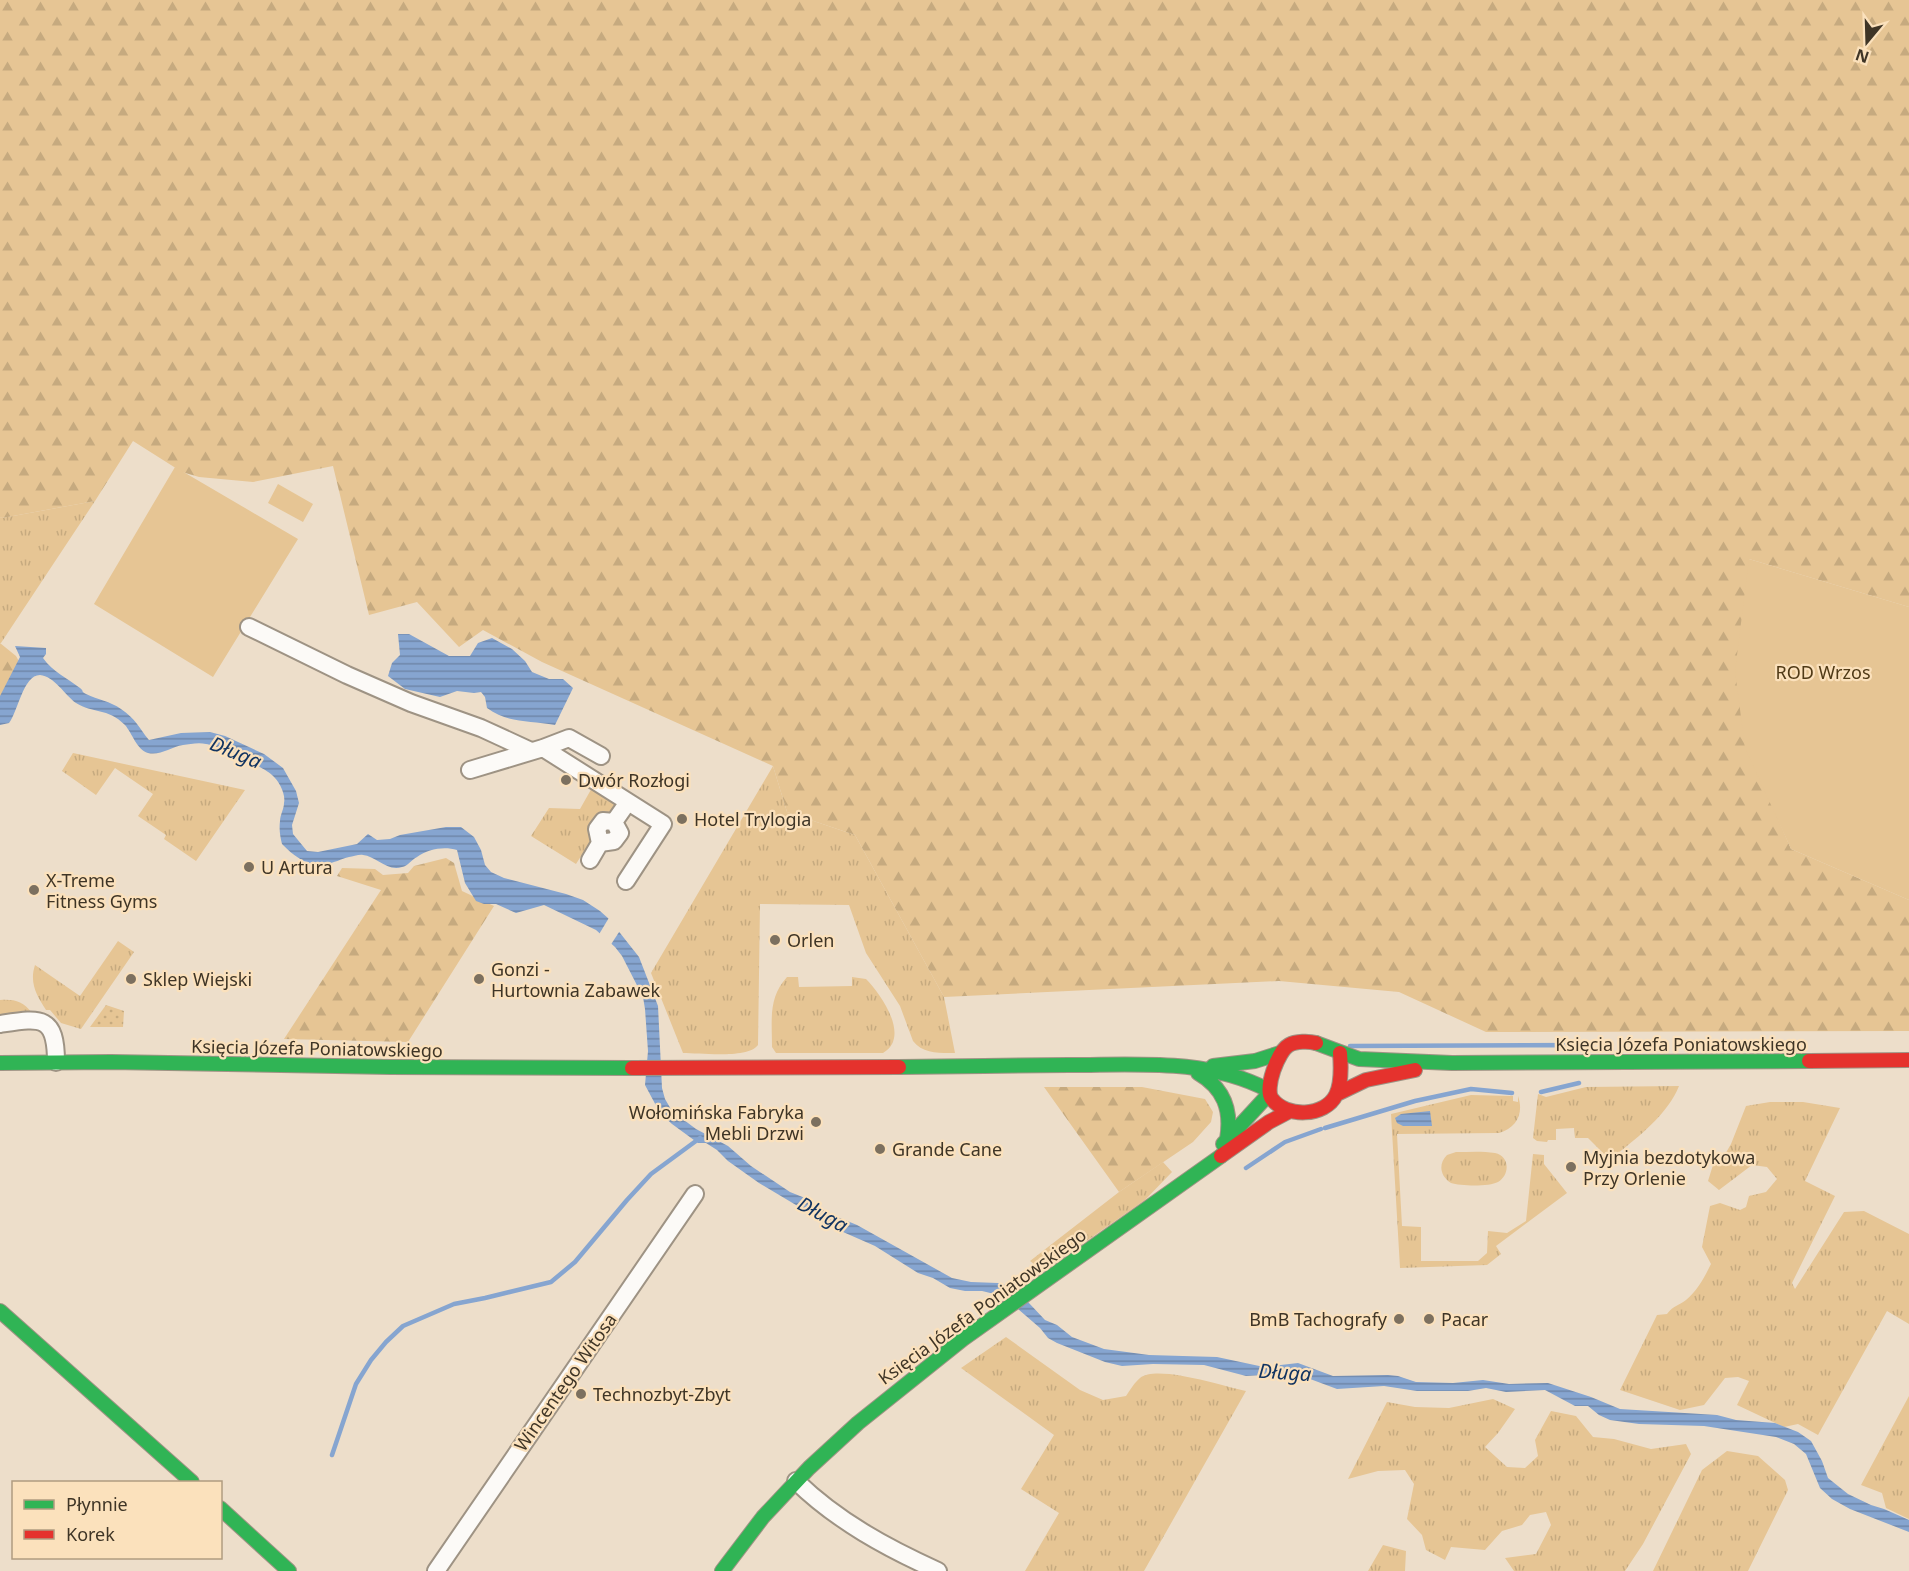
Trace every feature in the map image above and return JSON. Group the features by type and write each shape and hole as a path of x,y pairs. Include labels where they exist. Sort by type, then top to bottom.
{"main road":[{"path":"1186,1067 1203,1068 1255,1061 1280,1053 1290,1044 1309,1041 1326,1045 1340,1053 1341,1069 1337,1094 1327,1106 1320,1110 1288,1112 1276,1103 1268,1092 1251,1081 1203,1068"},
{"path":"1268,1092 1280,1053"},
{"name":"Księcia Józefa Poniatowskiego","path":"1340,1053 1359,1059 1452,1063 1909,1060"},
{"name":"Księcia Józefa Poniatowskiego","path":"0,1063 633,1070 934,1066 1153,1065 1186,1067"},
{"name":"Księcia Józefa Poniatowskiego","path":"1337,1094 1366,1080 1452,1063"},
{"path":"1186,1067 1213,1082 1225,1098 1230,1118 1227,1139"},
{"name":"Księcia Józefa Poniatowskiego","path":"1204,1165 1268,1092"},
{"name":"Księcia Józefa Poniatowskiego","path":"722,1571 742,1542 796,1481 839,1440 921,1369 1033,1291 1204,1165 1270,1120 1288,1112"},
{"path":"0,1311 191,1481"},
{"path":"222,1510 289,1571"}],"street":[{"path":"249,627 389,694 537,750 663,824 626,881"},
{"path":"470,770 568,738 601,756"},
{"path":"590,860 600,843 614,841 620,833 614,822 628,802"},
{"path":"0,1024 31,1020 46,1024 56,1039 56,1062"},
{"name":"Wincentego Witosa","path":"436,1571 695,1194"},
{"path":"796,1481 821,1505 850,1524 895,1551 938,1571"}],"green space":[{"path":"0,0 1909,0 1909,607 1749,559 1778,819 1791,849 1909,900 1909,1031 1486,1032 1399,992 1279,981 944,997 855,835 787,812 773,766 542,662 483,630 459,647 417,602 369,615 333,466 253,482 199,477 182,472 133,441 95,501 0,517"},
{"path":"175,467 298,539 213,677 94,604"},
{"path":"278,484 313,504 303,522 268,503"},
{"path":"95,501 1,643 0,643 0,517"},
{"name":"ROD Wrzos","path":"1749,559 1909,607 1909,900 1791,849 1745,748 1735,671"},
{"path":"0,643 16,656 21,665 0,704"},
{"path":"73,753 245,790 196,861 164,839 166,835 138,816 153,794 115,768 96,795 62,771"},
{"path":"773,766 787,812 855,835 944,997 955,1053 927,1051 913,1041 900,1006 866,953 849,905 760,904 758,1045 753,1049 734,1054 683,1053 651,973"},
{"path":"593,786 619,801 613,811 600,814 592,839 576,864 531,836 549,808 580,809"},
{"path":"446,858 454,863 462,891 494,906 408,1042 284,1039 381,890 337,876 342,868 375,869 383,875 408,873 414,866"},
{"path":"118,941 134,952 81,1029 61,1023 50,1010 46,1010 37,994 33,983 35,965 80,996"},
{"path":"787,977 798,977 799,987 852,986 852,977 866,979 879,995 891,1016 894,1037 891,1046 883,1053 776,1053 772,1047 772,1010 777,993"},
{"path":"0,1000 18,1002 32,1013 0,1017"},
{"path":"106,1005 124,1011 123,1027 90,1027"},
{"path":"1679,1086 1660,1115 1643,1133 1616,1155 1604,1154 1588,1138 1575,1138 1574,1128 1556,1129 1556,1140 1547,1142 1533,1138 1538,1094 1546,1097 1586,1087"},
{"path":"1044,1087 1142,1087 1205,1099 1213,1112 1211,1122 1193,1142 1119,1192"},
{"path":"1471,1095 1513,1096 1513,1101 1518,1102 1518,1096 1520,1108 1518,1119 1510,1128 1499,1133 1397,1134 1402,1226 1421,1227 1421,1261 1478,1261 1487,1253 1488,1231 1507,1233 1526,1221 1533,1154 1544,1155 1544,1164 1567,1193 1496,1246 1501,1254 1487,1265 1400,1268 1391,1114"},
{"path":"1770,1102 1803,1102 1840,1108 1805,1181 1835,1196 1792,1283 1795,1289 1844,1212 1864,1211 1909,1234 1909,1324 1887,1311 1818,1435 1798,1424 1784,1427 1737,1405 1749,1381 1738,1377 1725,1378 1704,1405 1680,1410 1620,1390 1657,1315 1667,1314 1690,1296 1711,1264 1702,1247 1710,1206 1720,1203 1740,1210 1746,1207 1749,1196 1766,1192 1777,1179 1767,1167 1752,1165 1719,1190 1708,1181 1713,1165 1720,1163 1731,1144 1746,1106"},
{"path":"1456,1152 1486,1152 1500,1155 1507,1166 1505,1175 1498,1182 1488,1185 1451,1183 1444,1177 1441,1166 1447,1155"},
{"path":"1163,1162 1172,1172 1145,1200 1048,1268 1038,1267 1030,1261 1119,1192"},
{"path":"1006,1337 1080,1390 1103,1400 1126,1396 1140,1378 1149,1374 1175,1375 1246,1391 1144,1571 1025,1571 1059,1513 1021,1489 1054,1435 961,1368"},
{"path":"1909,1396 1909,1519 1886,1508 1882,1493 1861,1485"},
{"path":"1493,1399 1515,1409 1485,1447 1507,1467 1525,1468 1538,1456 1535,1440 1551,1411 1576,1416 1593,1437 1614,1439 1651,1449 1686,1444 1691,1454 1643,1544 1625,1571 1514,1571 1505,1558 1536,1554 1551,1525 1546,1512 1530,1515 1522,1525 1502,1531 1485,1550 1451,1547 1445,1560 1426,1550 1422,1535 1407,1519 1414,1484 1405,1470 1378,1471 1348,1479 1387,1402 1415,1407 1449,1408"},
{"path":"1727,1451 1758,1456 1785,1480 1788,1490 1748,1571 1653,1571 1702,1470"},
{"path":"1383,1545 1406,1551 1405,1571 1368,1571"}],"water":[{"path":"398,634 409,634 449,656 470,656 478,643 492,638 512,649 525,661 532,672 549,679 563,679 573,688 555,725 503,717 487,708 485,697 481,692 457,691 440,697 405,689 388,676 392,663 400,655"},
{"name":"Długa","path":"15,646 46,648 43,658 51,667 84,693 113,704 126,713 149,740 181,733 210,732 225,736 264,754 283,768 296,791 299,803 292,825 293,834 307,851 318,852 357,844 368,834 377,840 446,827 461,827 474,837 485,865 491,872 504,878 583,900 600,911 639,957 658,1006 662,1088 672,1111 696,1129 728,1146 751,1166 790,1192 805,1198 828,1213 857,1225 952,1278 1014,1287 1045,1320 1057,1325 1072,1337 1104,1349 1149,1355 1217,1357 1264,1367 1298,1363 1333,1376 1388,1375 1416,1382 1453,1383 1483,1380 1509,1384 1548,1383 1620,1409 1717,1415 1736,1420 1775,1423 1798,1432 1811,1441 1828,1478 1848,1494 1909,1520 1909,1532 1850,1509 1832,1499 1820,1488 1806,1454 1794,1444 1776,1437 1704,1426 1639,1424 1610,1420 1588,1406 1575,1406 1545,1390 1506,1392 1486,1388 1468,1391 1417,1391 1384,1386 1337,1389 1294,1373 1246,1376 1204,1365 1122,1366 1105,1362 1057,1343 1048,1338 1040,1328 1003,1296 982,1291 950,1288 933,1278 918,1273 875,1246 818,1221 806,1211 759,1183 728,1161 717,1150 706,1143 698,1143 672,1124 660,1113 645,1085 648,1051 643,997 622,956 596,930 544,905 516,913 496,904 476,901 465,883 457,850 442,848 431,850 397,868 386,866 368,856 361,855 326,864 313,864 301,860 282,844 280,824 284,796 277,781 267,771 230,752 203,743 148,753 141,748 118,719 76,703 55,682 45,676 40,675 29,681 9,723 0,725 0,696 20,657"},
{"path":"1430,1111 1432,1126 1403,1126 1397,1123 1395,1118 1401,1114"}],"pier":[{"path":"610,916 621,929 610,946 598,936"}],"waterway":[{"path":"1350,1046 1580,1045 1580,1049"},
{"path":"1541,1092 1579,1083"},
{"path":"1325,1128 1415,1101 1471,1089 1512,1093"},
{"path":"1246,1168 1285,1142 1321,1129"},
{"path":"332,1455 356,1384 371,1360 403,1326 454,1304 551,1282 575,1262 651,1174 700,1138"}],"traffic: fast":[{"path":"1316,1043 1359,1059 1452,1063 1809,1061"},
{"path":"1213,1066 1255,1061 1280,1053"},
{"path":"0,1063 111,1062 632,1068"},
{"path":"899,1067 1145,1064 1196,1068 1221,1073 1268,1090"},
{"path":"1198,1073 1214,1086 1224,1101 1228,1119 1227,1139"},
{"path":"1223,1144 1269,1094"},
{"path":"722,1571 763,1517 809,1468 858,1423 963,1339 1221,1156"},
{"path":"0,1311 191,1481"},
{"path":"222,1510 289,1571"}],"traffic: jam":[{"path":"1316,1043 1302,1042 1289,1045 1281,1055 1273,1070 1270,1087 1272,1099 1278,1105 1296,1112 1305,1112 1323,1108 1331,1102 1339,1085 1340,1053"},
{"path":"1809,1061 1909,1060"},
{"path":"632,1068 899,1067"},
{"path":"1337,1094 1366,1080 1415,1070"},
{"path":"1221,1156 1269,1122 1288,1112"}],"place":[{"name":"Dwór Rozłogi","path":"566,780"},
{"name":"Hotel Trylogia","path":"682,819"},
{"name":"U Artura","path":"249,867"},
{"name":"X-Treme Fitness Gyms","path":"34,890"},
{"name":"Orlen","path":"775,940"},
{"name":"Sklep Wiejski","path":"131,979"},
{"name":"Gonzi - Hurtownia Zabawek","path":"479,979"},
{"name":"Wołomińska Fabryka Mebli Drzwi","path":"816,1122"},
{"name":"Grande Cane","path":"880,1149"},
{"name":"Myjnia bezdotykowa Przy Orlenie","path":"1571,1167"},
{"name":"BmB Tachografy","path":"1399,1319"},
{"name":"Pacar","path":"1429,1319"},
{"name":"Technozbyt-Zbyt","path":"581,1394"}]}
